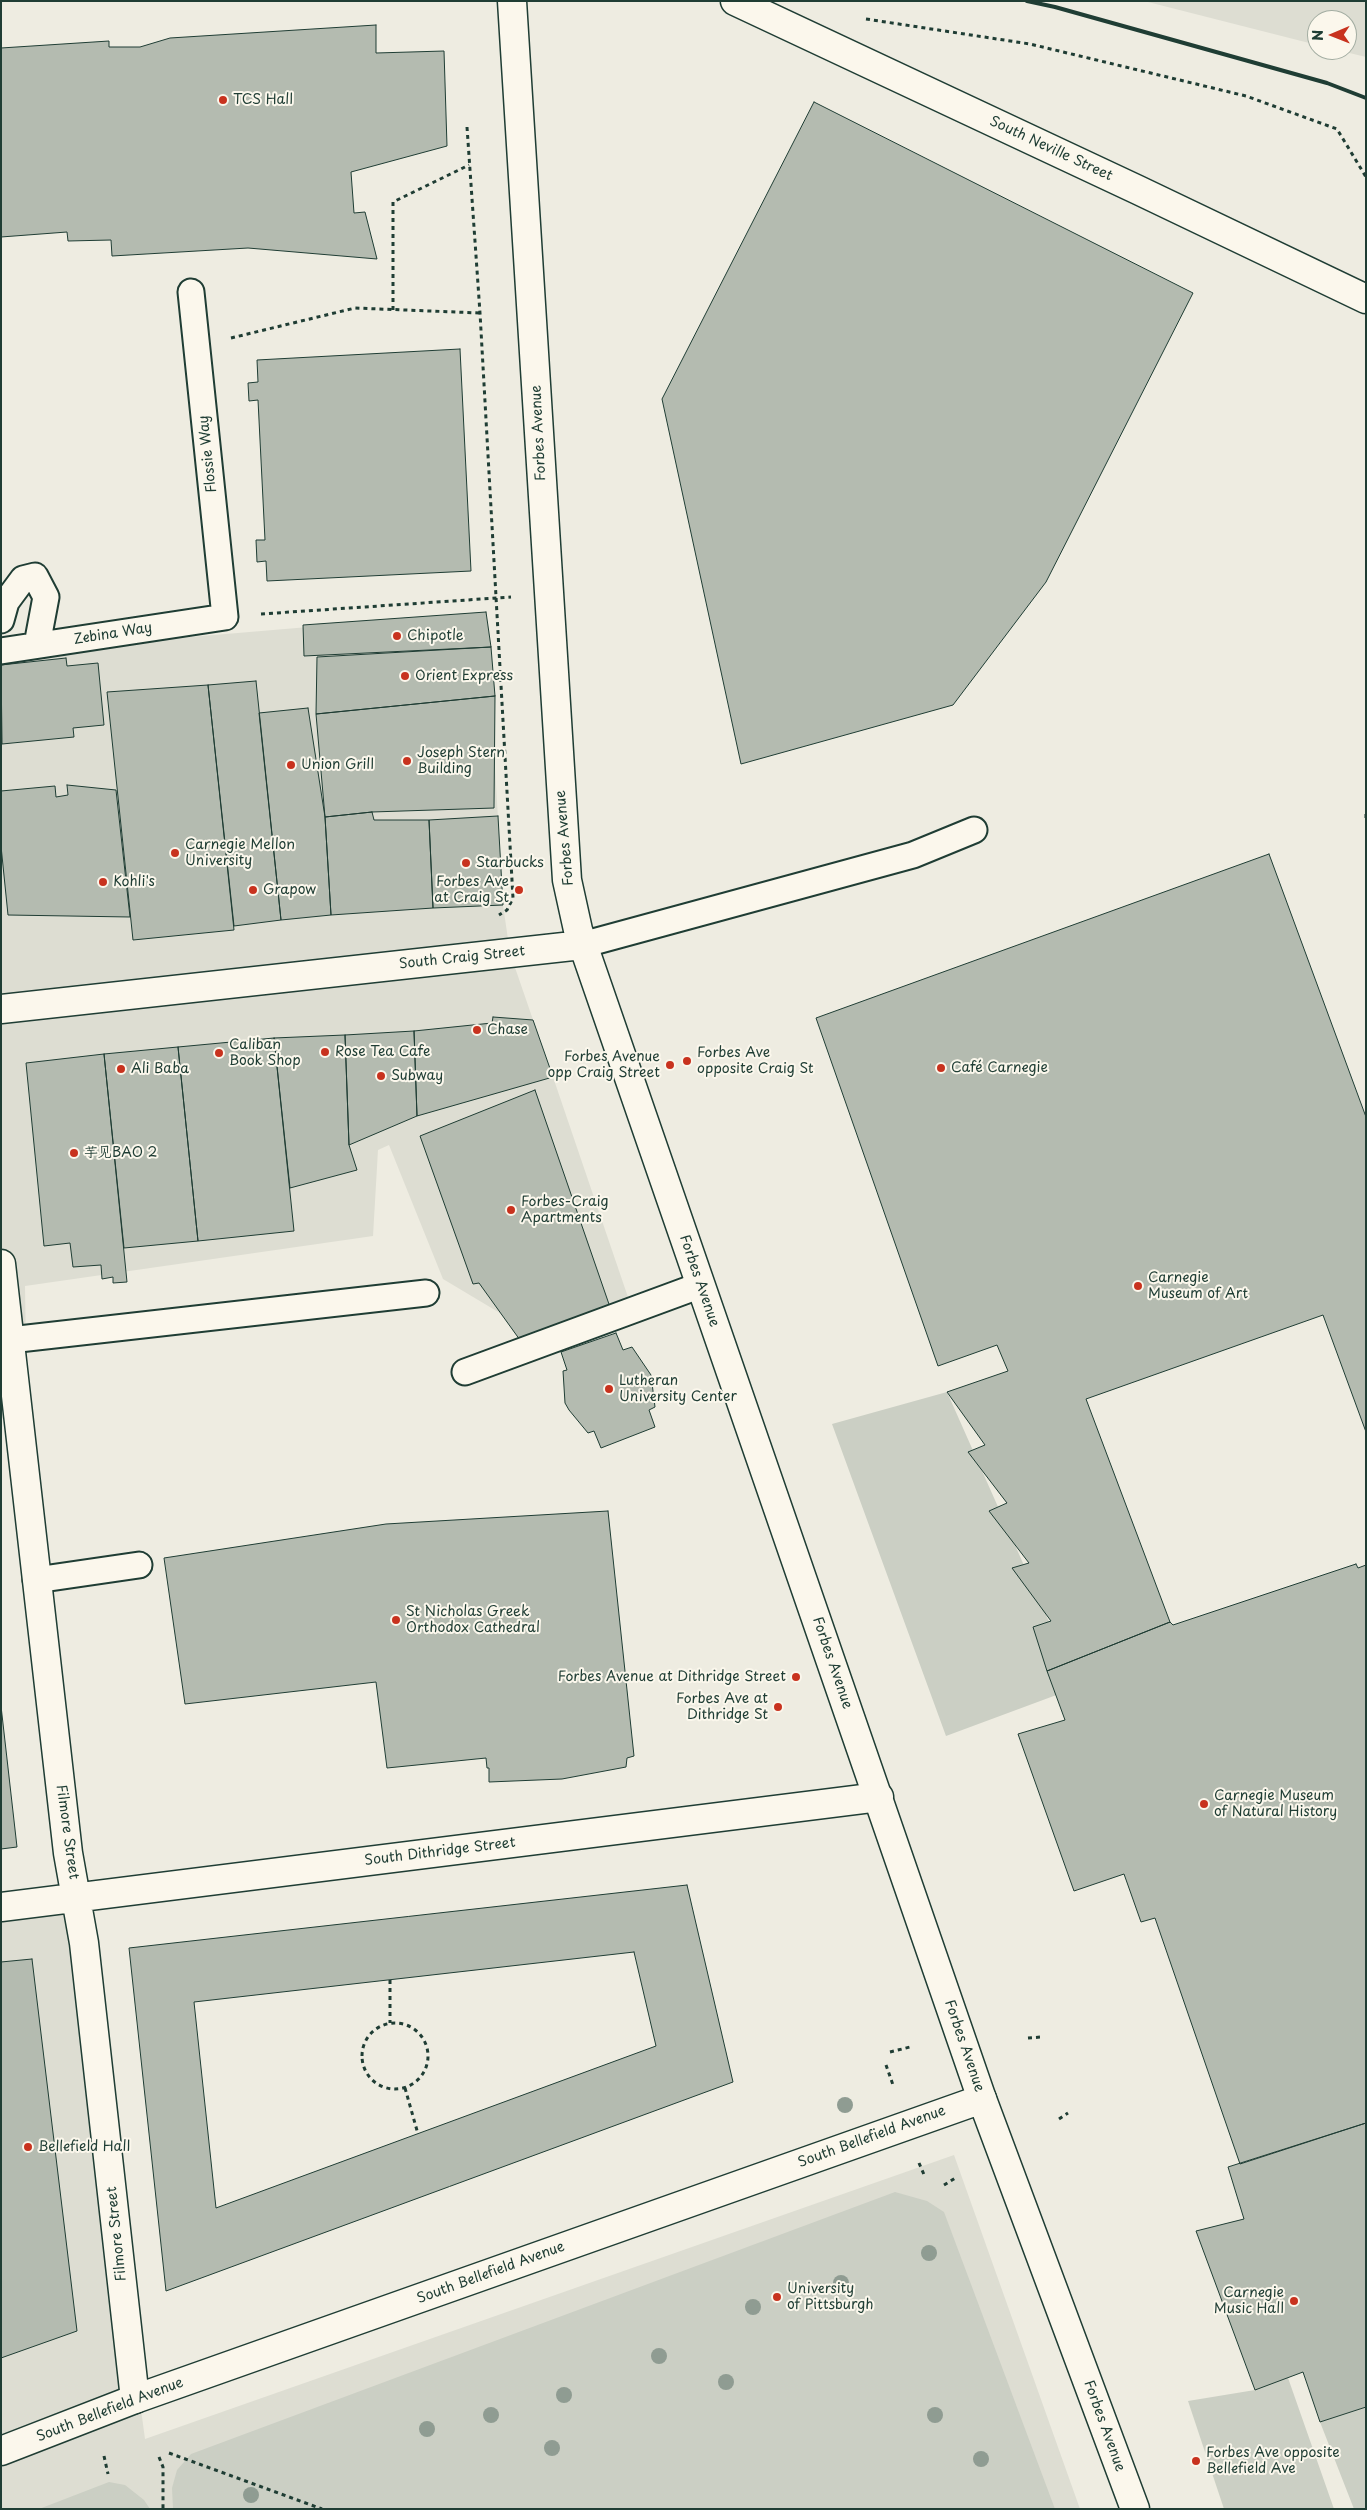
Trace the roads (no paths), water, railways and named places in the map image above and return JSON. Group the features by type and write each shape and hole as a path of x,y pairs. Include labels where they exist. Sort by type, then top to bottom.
{"main road":[{"name":"Forbes Avenue","path":"512,1 567,880 582,945 879,1797 982,2099 1135,2509"},
{"name":"South Neville Street","path":"735,1 1147,194 1366,300"},
{"name":"South Craig Street","path":"1,1009 582,945"},
{"name":"Filmore Street","path":"1,1264 68,1853 85,1950 135,2399"},
{"name":"South Dithridge Street","path":"1,1907 77,1899 879,1797"},
{"name":"South Bellefield Avenue","path":"1,2451 135,2399 982,2099"}],"lane":[{"name":"Flossie Way","path":"191,292 225,616"},
{"path":"1,620 6,602 23,579 35,576 46,597 36,646"},
{"name":"Zebina Way","path":"1,651 225,616"},
{"name":"South Craig Street","path":"582,945 913,855 974,830"},
{"path":"465,1372 701,1285"},
{"path":"10,1340 426,1293"},
{"path":"36,1580 139,1565"}],"railway":[{"path":"1027,1 1055,7 1327,83 1366,98"}],"place":[{"name":"TCS Hall","path":"223,100"},
{"name":"Chipotle","path":"397,636"},
{"name":"Orient Express","path":"405,676"},
{"name":"Joseph Stern Building","path":"407,761"},
{"name":"Union Grill","path":"291,765"},
{"name":"Carnegie Mellon University","path":"175,853"},
{"name":"Starbucks","path":"466,863"},
{"name":"Kohli's","path":"103,882"},
{"name":"Grapow","path":"253,890"},
{"name":"Forbes Ave at Craig St","path":"519,890"},
{"name":"Chase","path":"477,1030"},
{"name":"Rose Tea Cafe","path":"325,1052"},
{"name":"Caliban Book Shop","path":"219,1053"},
{"name":"Forbes Ave opposite Craig St","path":"687,1061"},
{"name":"Forbes Avenue opp Craig Street","path":"670,1065"},
{"name":"Café Carnegie","path":"941,1068"},
{"name":"Ali Baba","path":"121,1069"},
{"name":"Subway","path":"381,1076"},
{"name":"芋见BAO 2","path":"74,1153"},
{"name":"Forbes-Craig Apartments","path":"511,1210"},
{"name":"Carnegie Museum of Art","path":"1138,1286"},
{"name":"Lutheran University Center","path":"609,1389"},
{"name":"St Nicholas Greek Orthodox Cathedral","path":"396,1620"},
{"name":"Forbes Avenue at Dithridge Street","path":"796,1677"},
{"name":"Forbes Ave at Dithridge St","path":"778,1707"},
{"name":"Carnegie Museum of Natural History","path":"1204,1804"},
{"name":"Bellefield Hall","path":"28,2147"},
{"name":"University of Pittsburgh","path":"777,2297"},
{"name":"Carnegie Music Hall","path":"1294,2301"},
{"name":"Forbes Ave opposite Bellefield Ave","path":"1196,2461"}]}
